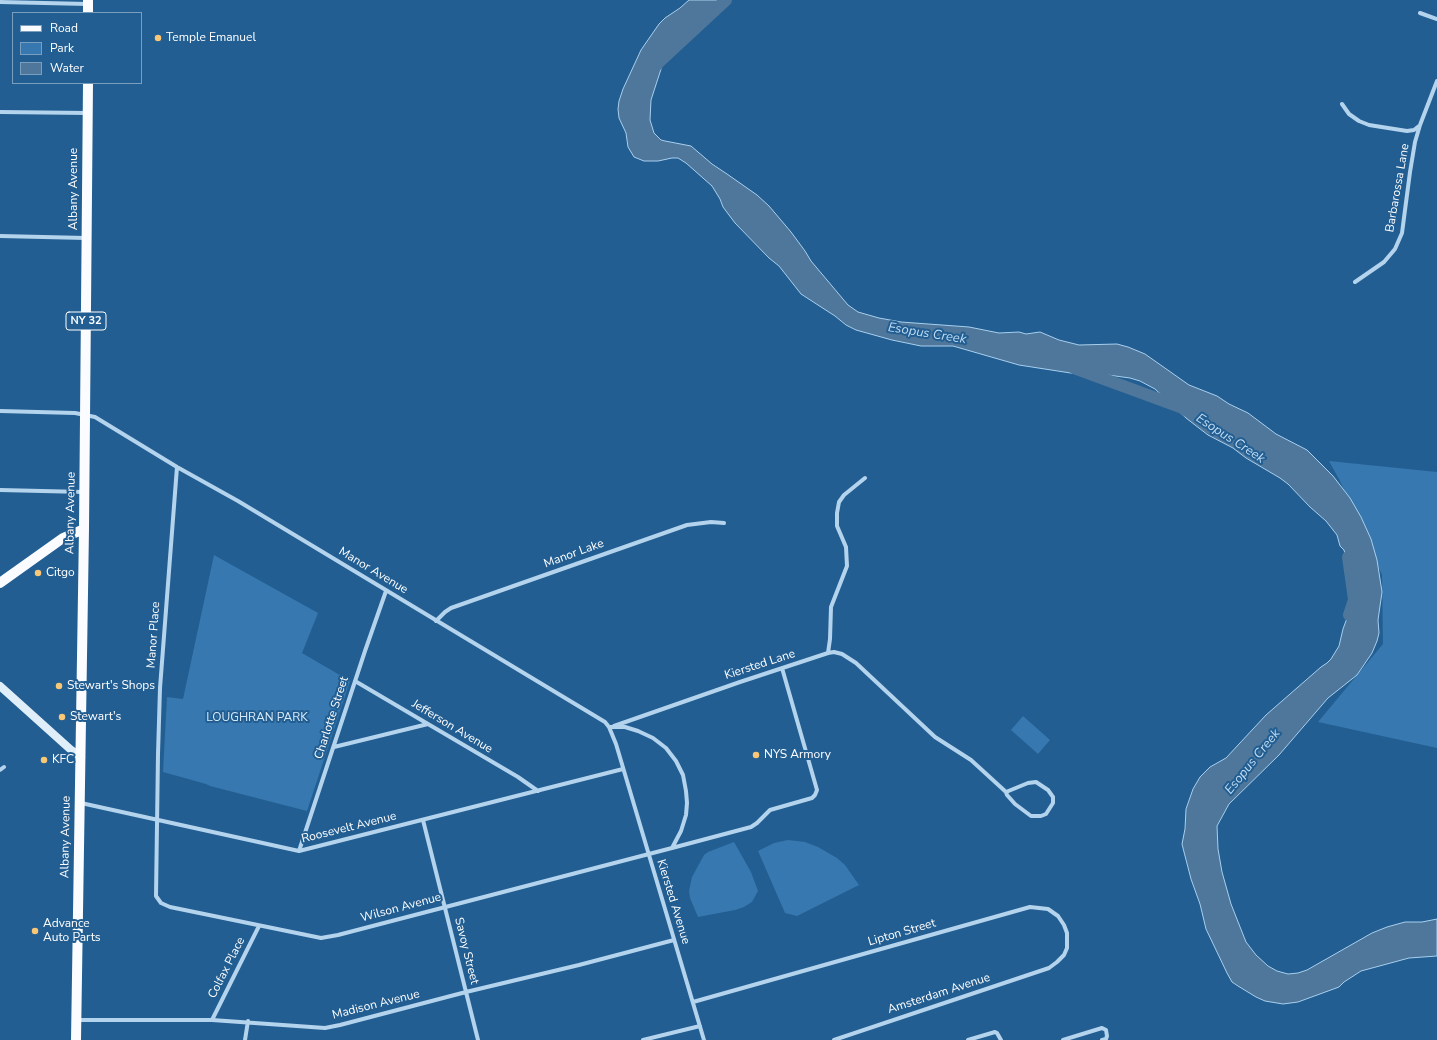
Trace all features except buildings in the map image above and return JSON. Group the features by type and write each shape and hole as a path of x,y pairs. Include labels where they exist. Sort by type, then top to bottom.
{"main road":[{"name":"Albany Avenue","path":"76,1040 85,492 88,84"},
{"path":"0,583 63,538 84,529"}],"street":[{"path":"0,2 88,6"},
{"path":"1420,13 1437,20"},
{"name":"Barbarossa Lane","path":"1355,282 1384,262 1395,250 1402,233 1410,172 1420,125 1437,81"},
{"path":"1342,104 1349,114 1359,121 1369,125 1407,131 1414,130 1420,125"},
{"path":"0,112 88,113"},
{"path":"0,236 87,238"},
{"path":"0,411 85,414"},
{"name":"Manor Avenue","path":"85,414 95,417 177,467 238,501 605,722 609,727"},
{"name":"Manor Place","path":"158,900 156,896 160,688 177,467"},
{"path":"865,478 844,495 839,502 837,526 846,547 847,566 831,607 828,653 834,652 842,654 856,663 934,737 971,760 1006,792 1015,804 1030,816 1041,816 1046,814 1053,803 1052,797 1048,790 1036,782 1028,782 1006,792"},
{"path":"0,490 85,492"},
{"name":"Manor Lake","path":"436,621 445,612 452,608 687,525 711,522 724,523"},
{"name":"Charlotte Street","path":"299,851 386,591"},
{"name":"Kiersted Lane","path":"609,727 828,653"},
{"name":"Wilson Avenue","path":"158,900 161,904 170,907 321,938 338,935 649,855 751,827 770,810 812,798 817,790 782,668"},
{"name":"Jefferson Avenue","path":"355,681 518,777 538,791"},
{"path":"0,686 70,749 81,757"},
{"path":"334,747 428,724"},
{"path":"623,769 609,727 625,727 638,730 653,738 666,748 676,761 683,775 687,803 686,815 681,831 672,848"},
{"path":"0,770 4,767"},
{"name":"Roosevelt Avenue","path":"79,802 158,821 299,851 623,769"},
{"name":"Kiersted Avenue","path":"623,769 704,1040"},
{"name":"Savoy Street","path":"423,820 478,1040"},
{"name":"Lipton Street","path":"693,1002 1030,907 1048,909 1058,916 1065,929 1067,948 1064,955 1051,967"},
{"name":"Colfax Place","path":"212,1020 259,926"},
{"name":"Madison Avenue","path":"77,1020 212,1020 325,1028 580,965 674,940"},
{"name":"Amsterdam Avenue","path":"834,1040 1051,967"},
{"path":"245,1040 248,1022"},
{"path":"643,1040 700,1026"},
{"path":"1063,1040 1102,1028 1106,1030 1108,1036 1106,1039 1102,1040"},
{"path":"968,1040 995,1032 1001,1040"}],"green space":[{"path":"1329,461 1437,472 1437,748 1318,722 1383,644 1382,575 1340,481"},
{"name":"LOUGHRAN PARK","path":"214,555 318,613 302,653 350,681 307,811 210,786 163,772 167,697 183,699"},
{"path":"1023,716 1050,740 1038,754 1011,730"},
{"path":"788,840 805,842 818,847 837,858 845,865 859,885 797,916 785,913 758,851 774,843"},
{"path":"734,842 751,872 758,891 752,902 744,907 698,917 690,898 689,891 692,877 704,855"}],"water":[{"path":"689,0 731,0 710,20 684,35 671,48 663,63 651,100 650,120 654,133 661,140 691,146 712,164 757,195 769,206 791,232 811,261 848,305 858,312 901,322 969,327 999,333 1019,332 1026,334 1040,332 1059,340 1079,345 1117,344 1128,347 1145,354 1189,385 1217,396 1229,404 1248,413 1276,434 1307,450 1333,476 1350,498 1361,517 1371,539 1377,560 1382,592 1377,641 1372,653 1357,675 1328,698 1279,755 1229,804 1217,826 1218,849 1222,872 1231,904 1246,942 1256,955 1268,966 1277,971 1288,974 1298,973 1307,970 1372,933 1387,927 1405,922 1422,922 1437,919 1437,956 1409,958 1361,971 1339,987 1298,1002 1283,1004 1265,1001 1232,982 1227,973 1206,929 1182,844 1185,829 1186,809 1193,789 1200,777 1210,767 1226,758 1266,715 1327,663 1339,646 1343,629 1354,599 1354,590 1344,550 1340,546 1337,535 1326,521 1288,484 1246,458 1233,448 1208,435 1186,418 1155,389 1140,381 1130,378 1094,373 1077,374 1019,365 953,346 921,346 892,340 856,330 846,325 801,294 779,266 769,258 735,223 723,207 712,186 686,163 678,158 658,161 644,161 634,157 628,147 626,133 619,118 619,101 623,89 641,50 659,24"}],"waterway":[{"name":"Esopus Creek","path":"657,65 726,0"},
{"name":"Esopus Creek","path":"1074,368 1183,408 1187,411"},
{"name":"Esopus Creek","path":"1348,557 1354,600 1349,615"}],"place":[{"name":"Temple Emanuel","path":"158,38"},
{"name":"Citgo","path":"38,573"},
{"name":"Stewart's Shops","path":"59,686"},
{"name":"Stewart's","path":"62,717"},
{"name":"NYS Armory","path":"756,755"},
{"name":"KFC","path":"44,760"},
{"name":"Advance Auto Parts","path":"35,931"}]}
